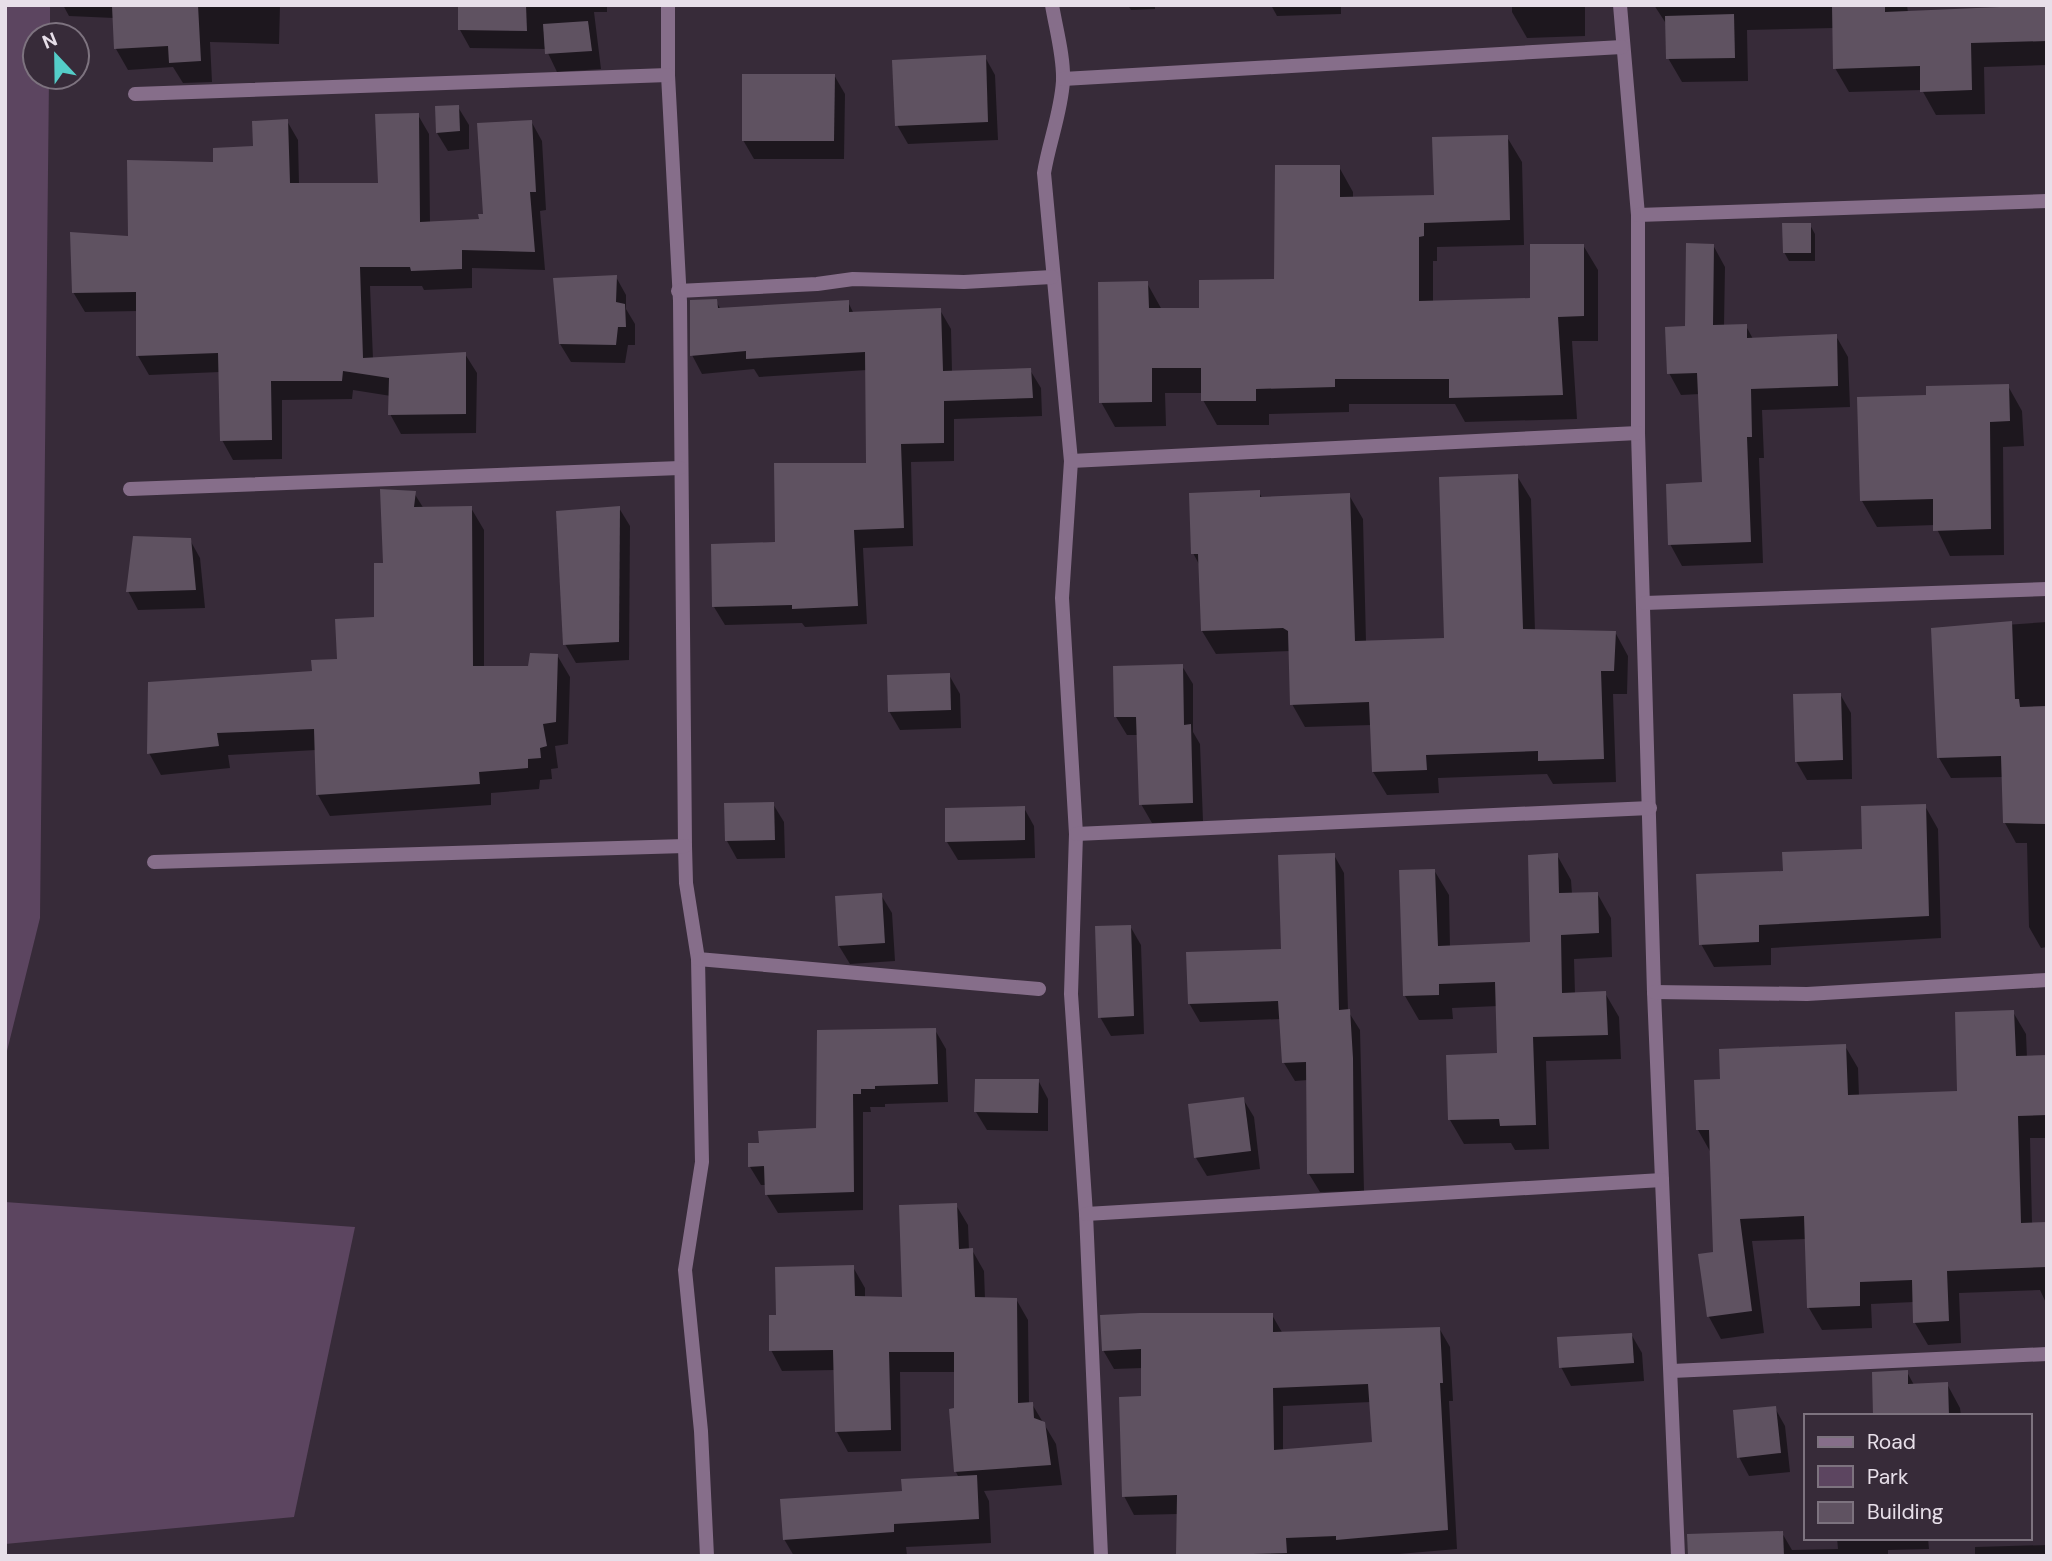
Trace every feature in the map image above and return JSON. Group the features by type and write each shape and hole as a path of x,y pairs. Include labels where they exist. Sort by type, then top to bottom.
{"street":[{"path":"668,5 668,75 678,290 686,883 698,959 702,1162 685,1270 701,1431 707,1556"},
{"path":"1052,5 1063,79 1058,115 1051,134 1044,173 1071,461 1062,598 1076,834 1071,994 1086,1214 1101,1556"},
{"path":"1620,5 1639,215 1638,433 1645,603 1654,992 1678,1556"},
{"path":"1063,79 1622,47"},
{"path":"135,94 668,75"},
{"path":"1639,215 2047,201"},
{"path":"678,290 817,284 853,279 964,282 1052,277"},
{"path":"1071,461 1638,433"},
{"path":"130,489 680,468"},
{"path":"1645,603 2047,589"},
{"path":"1076,834 1650,808"},
{"path":"154,862 685,846"},
{"path":"698,959 1039,989"},
{"path":"1654,992 1807,995 2047,980"},
{"path":"1086,1214 1662,1180"},
{"path":"1672,1371 2047,1354"}],"green space":[{"path":"5,5 50,5 50,21 21,21 21,91 49,91 40,918 5,1059"},
{"path":"5,1202 355,1227 294,1517 5,1544"}],"building":[{"path":"198,5 201,61 169,63 168,46 114,49 112,6"},
{"path":"458,5 526,5 527,31 458,30"},
{"path":"1832,5 1885,5 1885,12 2047,5 2047,41 1971,43 1972,90 1920,92 1920,66 1833,69"},
{"path":"1734,14 1735,58 1666,59 1665,16"},
{"path":"588,21 592,51 545,54 543,24"},
{"path":"986,55 988,122 895,126 892,60"},
{"path":"742,74 835,74 834,141 742,141"},
{"path":"459,105 460,131 436,133 435,106"},
{"path":"419,113 420,222 479,219 478,214 483,214 477,123 532,120 536,192 530,192 535,252 462,250 462,269 411,271 410,267 360,267 363,358 466,352 466,414 388,415 389,378 343,371 342,381 271,381 272,440 220,441 218,353 136,356 136,292 72,293 70,232 128,236 127,160 213,162 213,148 253,146 252,121 288,119 290,183 378,183 375,114"},
{"path":"1508,135 1510,220 1424,223 1424,236 1419,237 1419,301 1530,298 1530,244 1584,244 1584,316 1558,317 1563,395 1449,398 1449,379 1335,379 1335,387 1256,389 1256,401 1201,401 1201,368 1152,368 1152,402 1099,403 1098,282 1148,281 1149,308 1199,308 1199,280 1274,279 1275,165 1340,165 1340,197 1434,195 1432,137"},
{"path":"1782,223 1811,223 1811,253 1783,253"},
{"path":"1686,243 1714,244 1713,325 1747,324 1747,338 1837,334 1838,386 1751,389 1752,437 1747,437 1751,542 1668,545 1666,484 1702,482 1697,373 1667,374 1665,327 1685,326"},
{"path":"617,275 616,302 625,304 626,327 618,327 616,345 559,344 553,278"},
{"path":"717,299 718,308 849,300 849,312 941,308 943,371 1031,368 1033,398 944,401 944,443 901,444 904,528 854,530 858,606 792,609 792,605 712,607 711,544 775,542 774,463 866,463 865,352 746,359 746,351 690,356 690,300"},
{"path":"2009,384 2010,421 1990,422 1991,529 1933,531 1933,499 1860,501 1857,397 1926,395 1926,386"},
{"path":"1518,474 1523,629 1616,631 1614,671 1601,671 1604,759 1538,761 1538,751 1426,755 1427,770 1372,772 1369,702 1290,705 1288,631 1283,628 1201,631 1198,554 1191,554 1189,493 1260,490 1260,497 1350,493 1355,641 1444,638 1439,477"},
{"path":"380,489 416,491 414,507 472,506 473,666 528,666 530,653 558,654 556,722 543,724 547,746 540,748 541,758 528,759 528,768 479,772 480,784 316,795 314,729 217,733 219,746 147,754 148,682 312,671 311,660 337,659 335,619 374,617 374,563 383,563"},
{"path":"620,506 619,642 563,645 556,511"},
{"path":"133,536 191,538 196,590 126,592"},
{"path":"2012,621 2015,699 2019,699 2020,707 2047,706 2047,824 2003,823 2001,756 1937,758 1931,628"},
{"path":"1183,664 1184,725 1191,724 1193,803 1139,805 1136,717 1114,717 1113,666"},
{"path":"950,673 951,710 888,712 887,675"},
{"path":"1841,693 1843,760 1795,762 1793,694"},
{"path":"774,802 775,840 725,841 724,803"},
{"path":"1926,804 1929,916 1759,925 1759,942 1699,945 1696,874 1783,871 1782,852 1862,849 1861,806"},
{"path":"1025,806 1025,840 945,842 945,808"},
{"path":"1335,853 1339,1010 1350,1009 1353,1058 1354,1173 1307,1174 1306,1062 1282,1063 1278,1001 1188,1004 1186,952 1281,949 1278,855"},
{"path":"1558,853 1559,893 1598,892 1599,933 1561,935 1562,993 1606,991 1608,1035 1533,1037 1536,1125 1500,1126 1499,1119 1448,1120 1446,1055 1497,1053 1495,982 1439,984 1439,995 1403,996 1399,870 1435,869 1438,946 1530,942 1528,855"},
{"path":"882,893 885,943 838,946 835,896"},
{"path":"1131,925 1134,1016 1098,1018 1095,926"},
{"path":"2014,1010 2016,1056 2047,1055 2047,1115 2018,1116 2021,1223 2047,1222 2047,1267 1947,1271 1949,1321 1913,1323 1912,1280 1860,1282 1860,1306 1807,1308 1804,1216 1740,1219 1752,1311 1707,1317 1698,1254 1713,1252 1709,1130 1696,1130 1694,1080 1720,1079 1719,1049 1846,1044 1848,1095 1957,1091 1955,1012"},
{"path":"936,1028 938,1084 875,1086 875,1089 861,1089 861,1094 853,1094 854,1192 765,1195 764,1166 748,1167 748,1143 759,1143 758,1131 816,1128 817,1030"},
{"path":"975,1079 1039,1079 1038,1113 974,1112"},
{"path":"1244,1097 1251,1151 1194,1158 1188,1104"},
{"path":"957,1203 959,1249 973,1248 975,1297 1017,1298 1018,1403 1033,1402 1034,1418 1045,1422 1051,1465 954,1472 949,1409 954,1408 954,1352 889,1352 891,1430 835,1432 833,1350 769,1351 769,1315 776,1315 775,1267 854,1265 855,1296 902,1297 899,1205"},
{"path":"1273,1313 1273,1332 1440,1327 1443,1383 1440,1383 1448,1530 1336,1540 1336,1536 1286,1538 1287,1553 1176,1556 1177,1495 1122,1497 1119,1397 1141,1396 1141,1349 1102,1351 1100,1315","holes":["1368,1384 1372,1442 1274,1450 1273,1388"]},
{"path":"1632,1333 1634,1363 1559,1368 1557,1337"},
{"path":"1908,1370 1908,1384 1948,1382 1949,1414 1873,1414 1872,1372"},
{"path":"1776,1406 1781,1453 1737,1458 1733,1410"},
{"path":"977,1475 979,1519 894,1524 894,1532 783,1540 780,1499 902,1491 901,1479"},
{"path":"1783,1531 1784,1556 1688,1556 1687,1534"}]}
